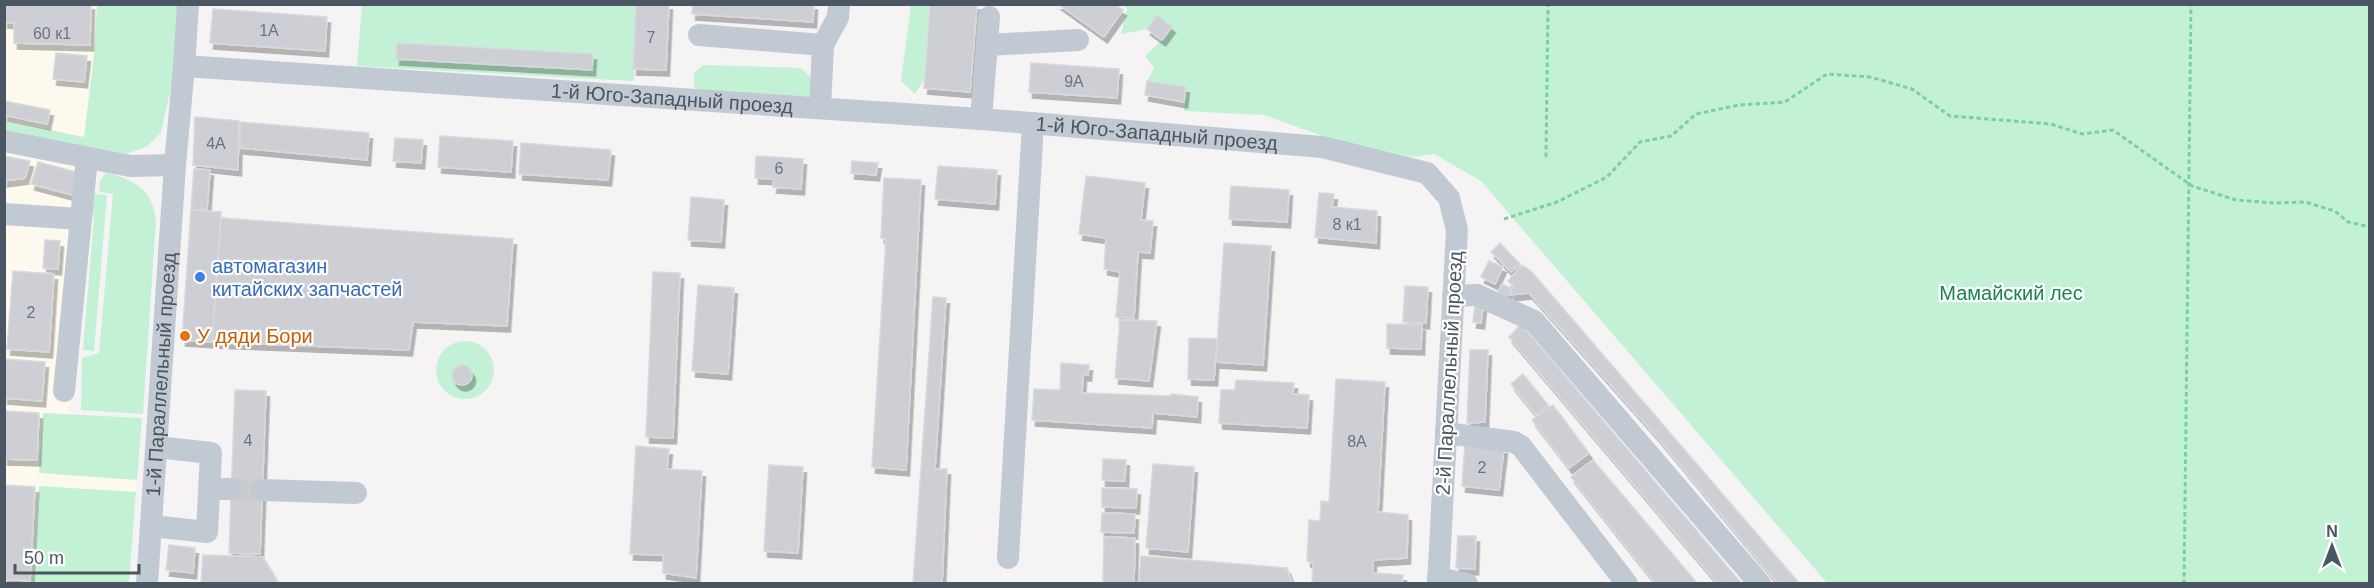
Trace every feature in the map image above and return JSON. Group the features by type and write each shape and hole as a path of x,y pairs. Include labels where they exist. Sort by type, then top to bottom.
{"street":[{"path":"4,141 130,166 175,165 188,4"},
{"path":"820,107 824,45 838,17 838,4"},
{"path":"981,118 989,17"},
{"path":"699,35 824,45"},
{"path":"987,45 1078,40"},
{"name":"1-й Юго-Западный проезд","path":"184,66 981,118 1322,147 1427,173"},
{"path":"1008,558 1033,123"},
{"path":"64,392 87,158"},
{"name":"1-й Параллельный проезд","path":"147,584 175,165"},
{"name":"2-й Параллельный проезд","path":"1427,173 1449,198 1457,230 1438,580"},
{"path":"4,214 80,219"},
{"path":"1453,296 1477,296 1534,321 1760,584"},
{"path":"1446,433 1514,442 1521,446 1627,584"},
{"path":"152,526 207,532 220,489 211,453 157,447"},
{"path":"262,490 356,493"},
{"path":"1438,580 1467,584"}],"path":[{"path":"1546,157 1548,4"},
{"path":"2184,584 2191,4"},
{"path":"1504,219 1557,202 1607,177 1640,142 1671,136 1696,114 1739,105 1785,102 1827,74 1870,77 1912,89 1950,116 2051,124 2082,134 2113,130 2189,184 2235,200 2274,203 2305,202 2335,211 2348,222 2370,227"}],"shaded area":[{"path":"5,5 97,5 94,56 84,137 5,131"},
{"path":"4,149 92,167 69,414 142,418 129,583 5,583"}],"green space":[{"name":"Мамайский лес","path":"1122,4 2369,5 2369,583 1827,583 1481,181 1434,154 1412,157 1334,140 1264,115 1184,111 1186,87 1147,81 1154,68 1145,56 1172,27 1157,16 1147,29 1121,34 1127,9"},
{"path":"97,5 181,5 178,54 161,133 146,147 126,154 5,131 4,121 84,137 94,56"},
{"path":"362,5 636,5 634,81 357,66"},
{"path":"911,5 929,5 924,80 915,94 901,81"},
{"path":"703,65 801,68 815,81 813,95 800,98 700,92 694,87 694,73"},
{"path":"106,172 134,183 146,193 151,200 156,221 143,414 81,410 82,358 99,353 113,194 99,192 100,181"},
{"path":"89,194 107,195 94,351 83,350 94,218 88,205"},
{"path":"465,341 476,343 489,354 494,370 492,381 481,394 465,399 454,397 441,386 436,370 438,359 449,346"},
{"path":"43,413 142,418 137,480 39,473"},
{"path":"39,486 136,492 129,583 33,583"}],"building":[{"path":"4,4 91,4 90,45 14,43 14,23 4,22"},
{"path":"636,4 669,4 666,70 633,69"},
{"path":"693,4 814,4 813,22 692,14"},
{"path":"930,4 977,4 970,92 924,88"},
{"path":"1058,4 1114,4 1123,10 1104,37"},
{"path":"213,9 327,17 325,51 210,43"},
{"path":"1157,15 1172,27 1162,40 1147,29"},
{"path":"397,43 593,54 592,70 396,59"},
{"path":"56,53 87,56 84,82 53,79"},
{"path":"1031,63 1119,69 1117,98 1029,92"},
{"path":"1147,81 1186,87 1184,102 1145,95"},
{"path":"4,101 50,110 47,124 4,115"},
{"path":"195,117 239,121 238,170 193,165"},
{"path":"240,122 369,133 367,160 240,148"},
{"path":"440,136 513,141 511,172 438,167"},
{"path":"395,138 423,140 421,163 393,161"},
{"path":"521,143 611,150 608,180 519,174"},
{"path":"4,156 30,161 25,178 4,181"},
{"path":"756,156 803,159 801,189 773,187 774,179 755,178"},
{"path":"852,161 878,163 876,175 851,173"},
{"path":"38,162 84,174 73,195 31,184"},
{"path":"938,166 997,170 995,204 935,199"},
{"path":"194,169 210,170 207,210 191,210"},
{"path":"1086,176 1145,183 1141,220 1153,221 1150,253 1138,252 1134,318 1116,317 1120,272 1104,269 1106,238 1079,234"},
{"path":"884,178 921,180 906,470 872,467 886,239 881,238"},
{"path":"1231,186 1289,190 1287,222 1229,219"},
{"path":"1319,193 1334,194 1332,207 1377,211 1376,243 1315,237"},
{"path":"691,197 724,200 721,242 688,240"},
{"path":"191,210 221,212 212,342 182,340"},
{"path":"221,218 513,239 507,326 413,322 409,350 212,342"},
{"path":"45,240 60,241 58,269 43,268"},
{"path":"1224,243 1271,246 1263,365 1216,362"},
{"path":"1500,243 1520,264 1511,272 1491,252"},
{"path":"1489,261 1503,267 1495,284 1481,277"},
{"path":"1522,265 1531,271 1800,584 1778,584 1657,437 1529,293 1510,295 1513,286 1508,281"},
{"path":"13,271 54,274 49,352 7,349"},
{"path":"653,272 680,273 673,438 646,437"},
{"path":"1502,284 1511,288 1506,297 1497,293"},
{"path":"698,285 734,288 728,374 692,371"},
{"path":"1405,286 1428,287 1426,323 1403,322"},
{"path":"933,297 946,298 935,469 947,469 942,584 913,584"},
{"path":"1475,305 1483,306 1481,323 1473,322"},
{"path":"1120,320 1157,321 1149,381 1115,378"},
{"path":"1387,324 1422,325 1421,349 1387,348"},
{"path":"1521,324 1742,584 1718,584 1509,337"},
{"path":"1189,338 1217,339 1214,380 1188,379"},
{"path":"1470,350 1488,350 1485,422 1467,423"},
{"path":"4,359 45,362 42,401 4,398"},
{"path":"1061,363 1089,365 1088,375 1083,375 1082,393 1171,396 1171,394 1198,397 1197,417 1153,413 1152,428 1032,420 1034,389 1060,390"},
{"path":"458,365 466,365 472,371 472,379 466,385 458,385 452,379 452,371"},
{"path":"1523,374 1548,405 1536,415 1511,384"},
{"path":"1336,379 1385,382 1378,512 1408,515 1407,558 1373,560 1373,573 1403,575 1402,584 1312,584 1313,563 1307,561 1309,520 1320,521 1321,501 1329,502"},
{"path":"1236,380 1294,383 1293,394 1309,395 1307,428 1219,423 1221,390 1235,390"},
{"path":"235,390 266,391 260,554 229,553"},
{"path":"1553,405 1589,453 1569,468 1532,420"},
{"path":"4,411 39,413 37,460 4,459"},
{"path":"1465,444 1504,448 1499,490 1462,486"},
{"path":"636,446 669,449 667,469 702,471 696,578 663,573 663,555 630,554"},
{"path":"1103,459 1126,460 1125,481 1102,480"},
{"path":"1593,460 1698,584 1656,584 1571,477"},
{"path":"1153,464 1194,467 1188,552 1146,548"},
{"path":"769,465 803,467 798,553 764,551"},
{"path":"4,485 35,487 30,581 4,579"},
{"path":"1102,488 1137,489 1136,508 1102,507"},
{"path":"1102,513 1135,514 1134,533 1101,532"},
{"path":"1458,536 1476,536 1475,569 1456,568"},
{"path":"1104,537 1135,538 1134,584 1103,584"},
{"path":"169,545 195,548 193,573 166,570"},
{"path":"203,555 263,557 279,584 201,584"},
{"path":"1141,556 1287,568 1292,584 1139,584"}],"tunnel":[{"path":"231,489 262,490"}],"place":[{"name":"автомагазин китайских запчастей","path":"200,277"},
{"name":"У дяди Бори","path":"185,336"}]}
